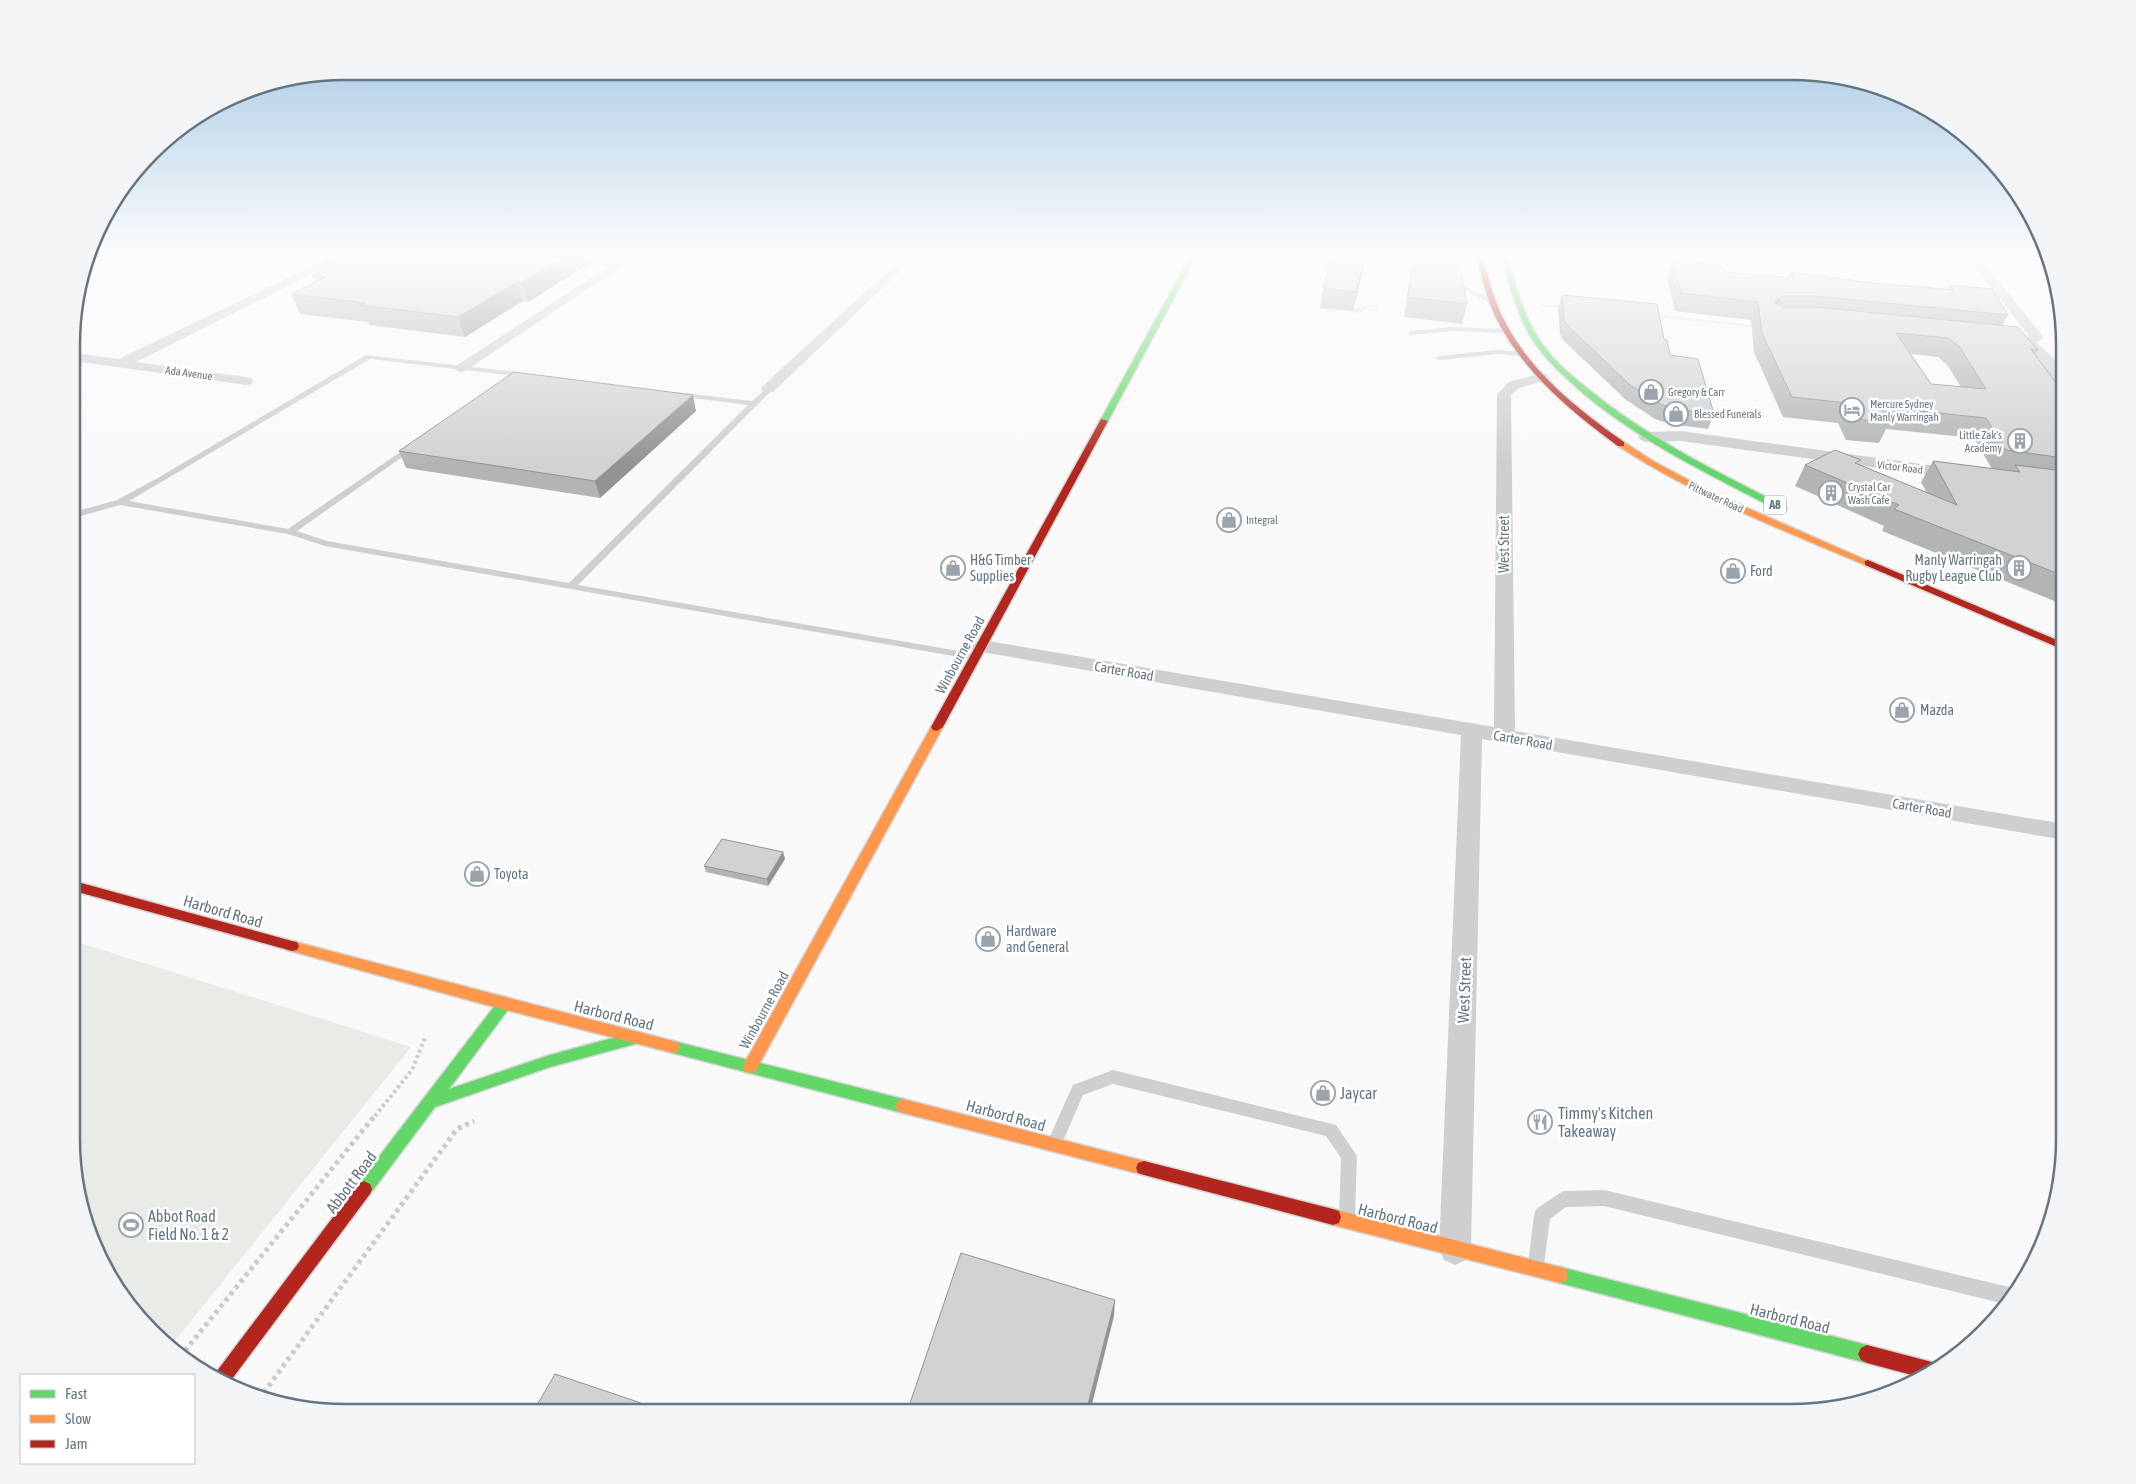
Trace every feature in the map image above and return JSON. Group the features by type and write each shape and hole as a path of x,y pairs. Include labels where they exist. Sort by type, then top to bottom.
{"main road":[{"name":"Winbourne Road","path":"750,1067 979,652 1155,326"},
{"name":"Pittwater Road","path":"1504,326 1522,354 1542,377 1577,410 1643,459 1676,479 2056,644"},
{"name":"Pittwater Road","path":"1530,326 1551,359 1602,406 1646,437 1795,515"},
{"path":"1643,459 1646,437"},
{"name":"Harbord Road","path":"80,888 505,1003 750,1067 1924,1369"},
{"name":"Abbott Road","path":"224,1375 505,1003"},
{"path":"432,1101 550,1062 636,1037"}],"street":[{"path":"122,363 198,326"},
{"path":"460,368 524,326"},
{"path":"768,389 835,326"},
{"path":"2026,342 2037,338 2028,326"},
{"path":"1997,339 2026,342 2040,350 2056,377"},
{"name":"Ada Avenue","path":"80,358 246,381"},
{"name":"West Street","path":"1505,737 1504,394 1514,386 1542,377"},
{"name":"Victor Road","path":"1646,437 1681,436 1976,476"},
{"name":"Victor Road","path":"1700,466 1699,455 1703,452 1737,445"},
{"name":"Carter Road","path":"979,652 1505,737 2056,831"},
{"name":"West Street","path":"1455,1249 1472,732"}],"lane":[{"path":"1411,334 1451,329 1506,331"},
{"path":"1439,358 1498,352 1522,354"},
{"path":"80,512 120,502 159,482 368,357 535,376"},
{"path":"506,381 515,374"},
{"path":"571,586 768,389"},
{"path":"664,392 753,403"},
{"path":"290,532 419,442"},
{"path":"120,502 290,532 325,543 571,586 979,652"},
{"path":"1054,1144 1078,1090 1113,1077 1331,1130 1349,1156 1346,1221"},
{"path":"1535,1269 1542,1215 1563,1199 1604,1198 2005,1295"}],"path":[{"path":"186,1350 412,1070 425,1038"},
{"path":"265,1391 457,1129 483,1116"}],"shaded area":[{"path":"80,943 411,1047 174,1341 170,1338 146,1314 115,1272 100,1241 85,1191 80,1139"}],"building":[{"path":"1568,326 1661,326 1670,355 1698,359 1714,414 1676,409 1660,404 1630,385"},
{"path":"1761,326 2018,327 2038,350 2031,349 2056,383 2056,457 2006,450 1986,418 1880,407 1889,423 1856,419 1847,403 1792,397 1762,333","holes":["1896,333 1948,338 1959,346 1986,389 1931,384"]},
{"path":"514,372 693,395 595,481 399,451"},
{"path":"1835,450 1861,460 1855,463 1957,505 1933,461 2020,472 2015,465 2056,470 2056,573 1894,509 1899,505 1805,465"},
{"path":"722,839 783,852 767,879 704,866"},
{"path":"961,1253 1115,1300 1088,1404 910,1404"},
{"path":"555,1374 641,1403 640,1404 538,1404"}],"traffic: fast":[{"path":"1104,421 1155,326"},
{"path":"1529,326 1544,351 1570,378 1624,420 1675,452 1783,509"},
{"path":"364,1189 505,1003"},
{"path":"432,1101 550,1061 635,1038"},
{"path":"673,1047 903,1106"},
{"path":"1560,1275 1867,1354"}],"traffic: slow":[{"path":"1621,444 1650,463 1710,495 1868,563"},
{"path":"750,1067 937,727"},
{"path":"292,946 673,1047"},
{"path":"903,1106 1144,1168"},
{"path":"1333,1217 1560,1275"}],"traffic: jam":[{"path":"1504,326 1535,371 1585,418 1621,444"},
{"path":"937,727 1104,421"},
{"path":"1868,563 2056,644"},
{"path":"80,888 292,946"},
{"path":"1144,1168 1333,1217"},
{"path":"224,1375 364,1189"},
{"path":"1867,1354 1924,1369"}],"place":[{"name":"Gregory & Carr","path":"1651,392"},
{"name":"Mercure Sydney Manly Warringah","path":"1852,410"},
{"name":"Blessed Funerals","path":"1676,414"},
{"name":"Little Zak's Academy","path":"2020,441"},
{"name":"Crystal Car Wash Cafe","path":"1831,493"},
{"name":"Integral","path":"1229,520"},
{"name":"H&G Timber Supplies","path":"953,568"},
{"name":"Manly Warringah Rugby League Club","path":"2019,568"},
{"name":"Ford","path":"1733,571"},
{"name":"Mazda","path":"1902,710"},
{"name":"Toyota","path":"477,874"},
{"name":"Hardware and General","path":"988,939"},
{"name":"Jaycar","path":"1323,1093"},
{"name":"Timmy's Kitchen Takeaway","path":"1540,1122"},
{"name":"Abbot Road Field No. 1 & 2","path":"131,1225"}]}
